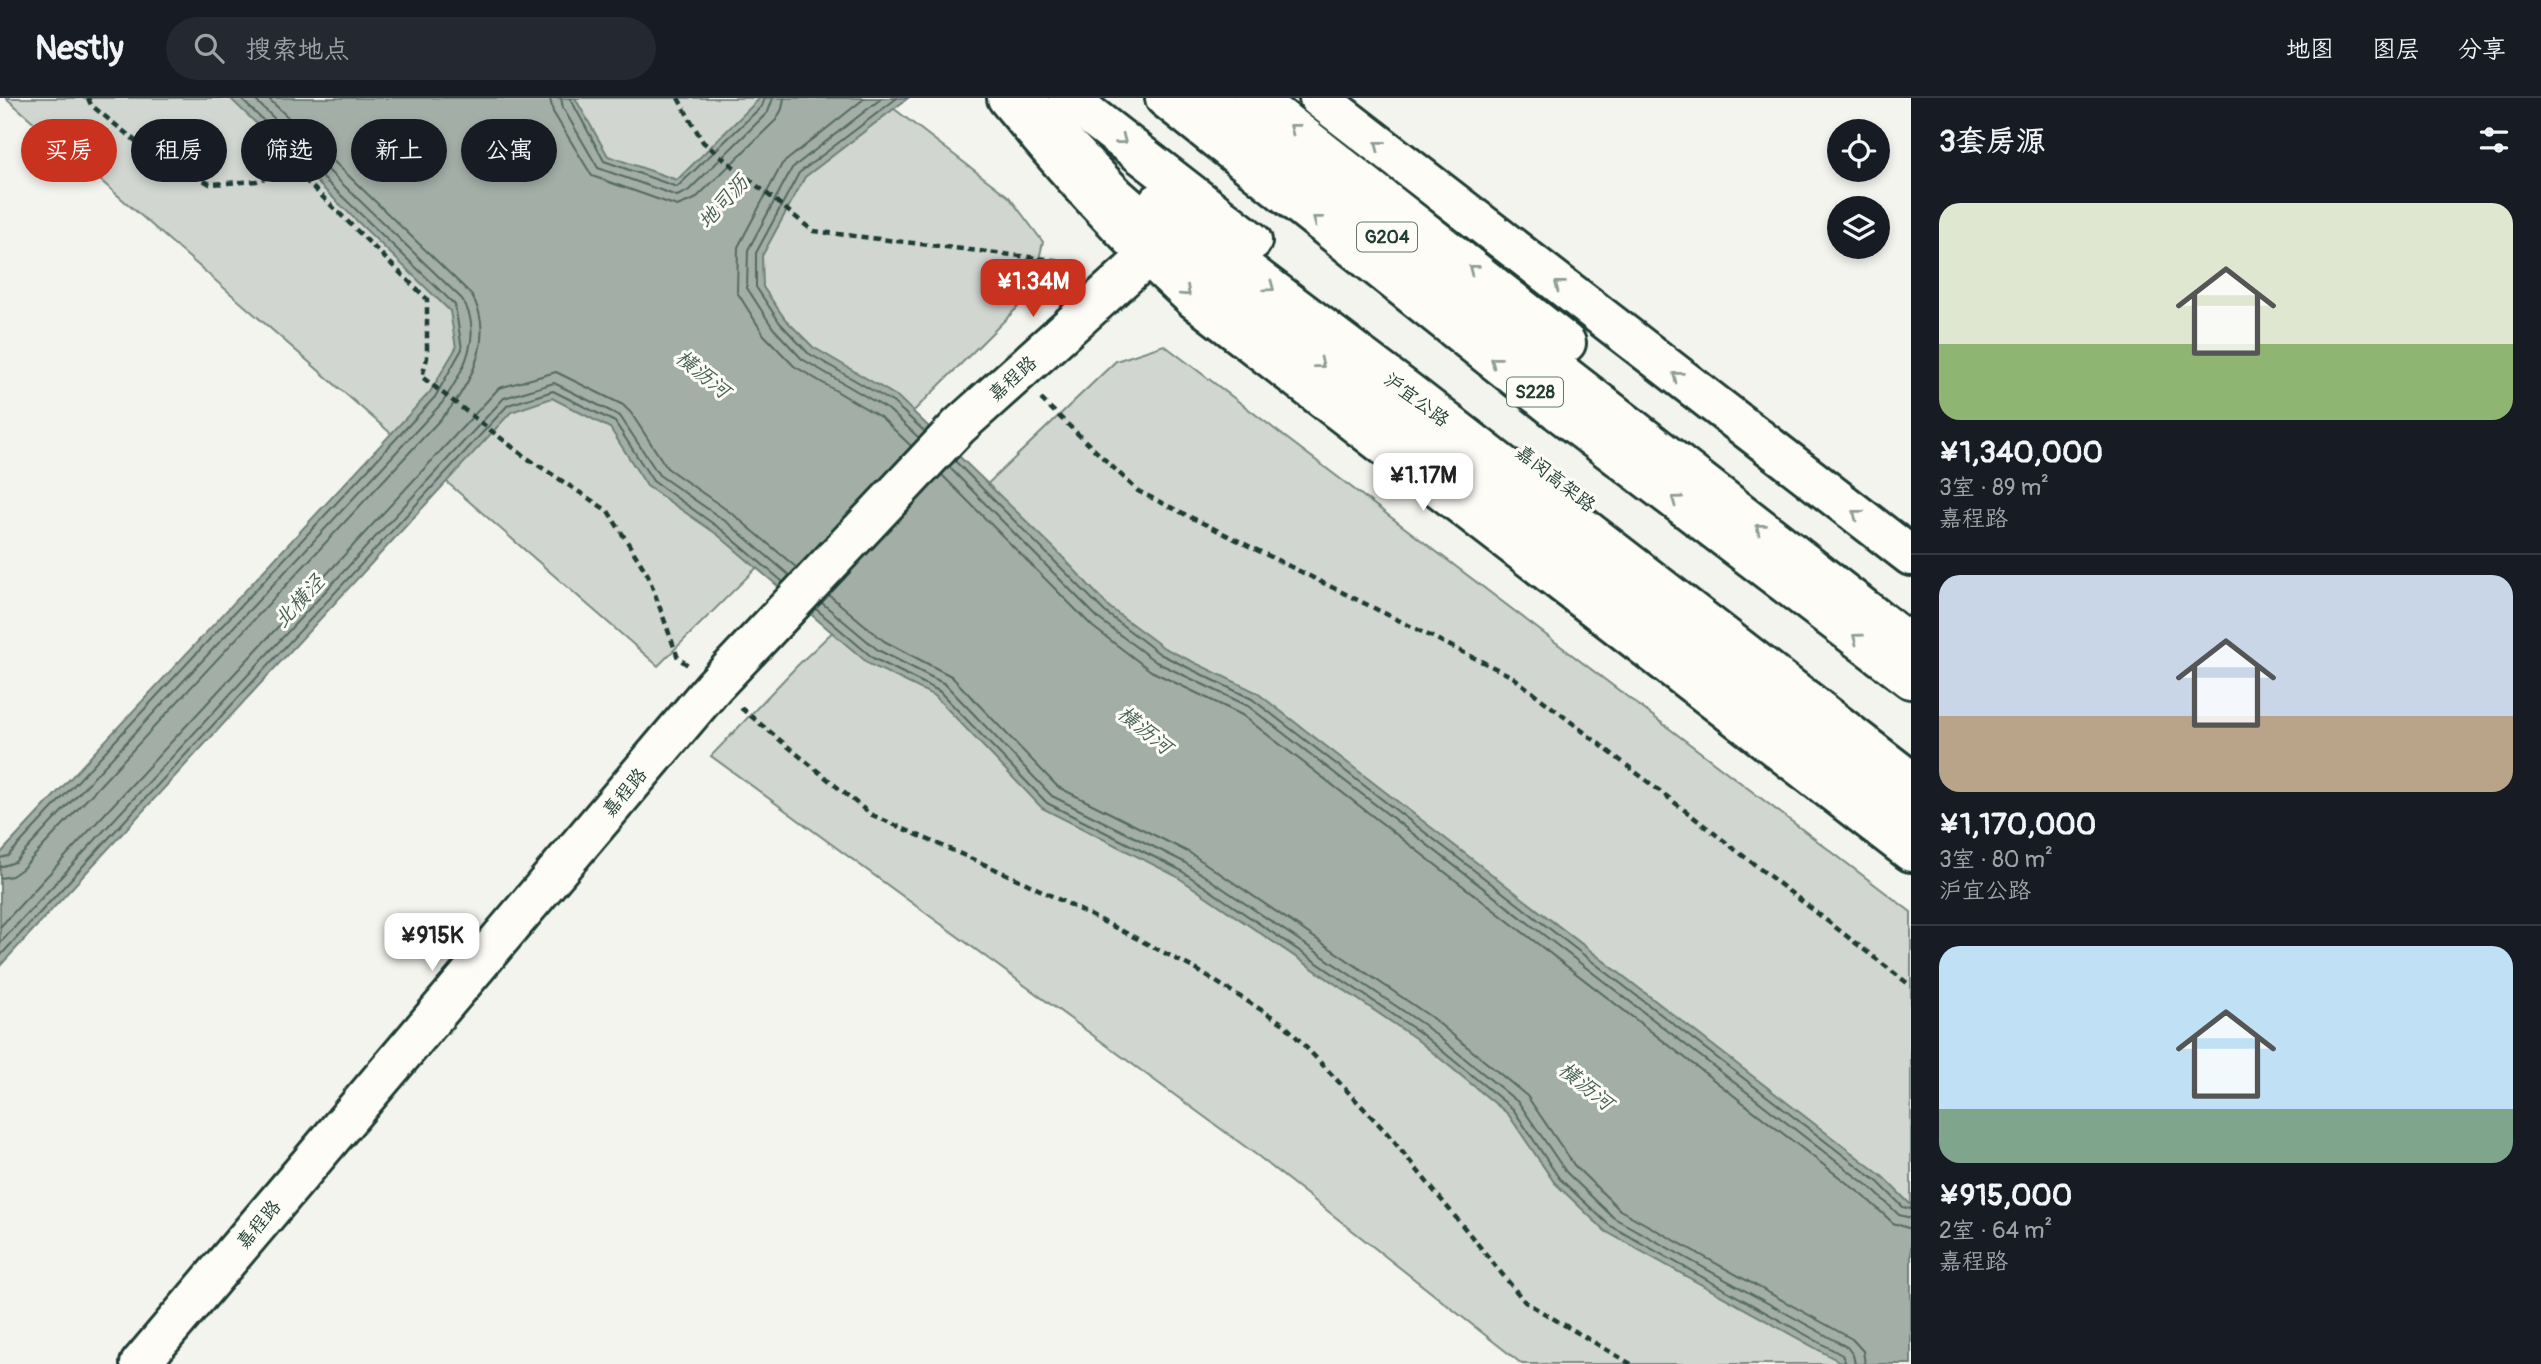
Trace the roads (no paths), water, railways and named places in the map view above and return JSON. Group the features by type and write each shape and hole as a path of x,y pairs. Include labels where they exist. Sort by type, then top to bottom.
{"main road":[{"name":"嘉闵高架路","path":"1068,98 1911,755"},
{"name":"S228","path":"1165,98 1558,411 1911,679"},
{"name":"G204","path":"1208,98 1911,645"},
{"path":"1255,98 1911,615"},
{"path":"1319,98 1911,556"},
{"path":"1019,101 1076,183 1194,299 1911,852"},
{"path":"1019,101 1116,196 1208,277 1911,823"},
{"name":"沪宜公路","path":"1019,101 1412,394 1911,781"},
{"name":"嘉程路","path":"140,1364 714,685 958,426 1148,256"}],"water":[{"path":"230,98 575,98 608,156 677,180 760,98 908,98 805,177 762,256 763,287 785,319 813,347 898,397 1055,549 1109,607 1164,648 1256,692 1883,1177 1911,1205 1911,1364 1844,1364 1605,1231 1554,1182 1508,1114 1415,1038 1176,876 1042,808 935,696 869,664 718,535 647,486 610,428 552,398 511,412 0,966 0,854 430,392 456,348 450,311 317,182 337,182 337,119 252,119"}],"water label":[{"name":"地司沥","path":"723,202"},
{"name":"横沥河","path":"703,374"},
{"name":"北横泾","path":"299,601"},
{"name":"横沥河","path":"1145,730"},
{"name":"横沥河","path":"1586,1086"}]}
